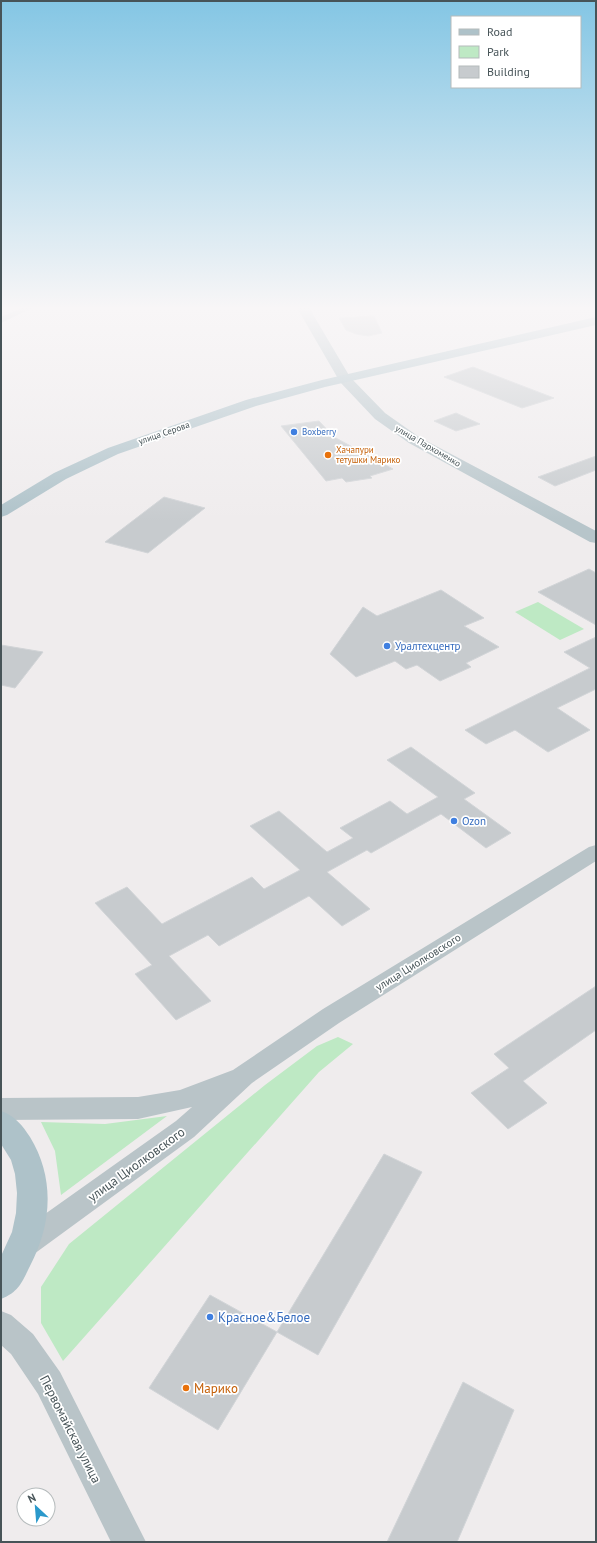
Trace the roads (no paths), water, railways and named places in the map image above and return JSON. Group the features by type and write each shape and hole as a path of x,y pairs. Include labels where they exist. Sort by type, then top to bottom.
{"main road":[{"name":"улица Серова","path":"1,512 60,476 113,451 251,403 348,378"},
{"name":"улица Пархоменко","path":"344,379 380,416 414,440 596,538"},
{"path":"1,1124 23,1150 33,1178 33,1211 24,1245 1,1283"}],"street":[{"name":"улица Циолковского","path":"24,1245 185,1129 243,1076 331,1016 596,852"},
{"name":"улица Циолковского","path":"1,1109 138,1108 182,1100 243,1076"},
{"name":"Первомайская улица","path":"1,1325 22,1344 49,1384 129,1542"}],"place":[{"name":"Boxberry","path":"294,432"},
{"name":"Хачапури тетушки Марико","path":"328,455"},
{"name":"Уралтехцентр","path":"387,646"},
{"name":"Ozon","path":"454,821"},
{"name":"Красное&Белое","path":"210,1317"},
{"name":"Марико","path":"186,1388"}]}
